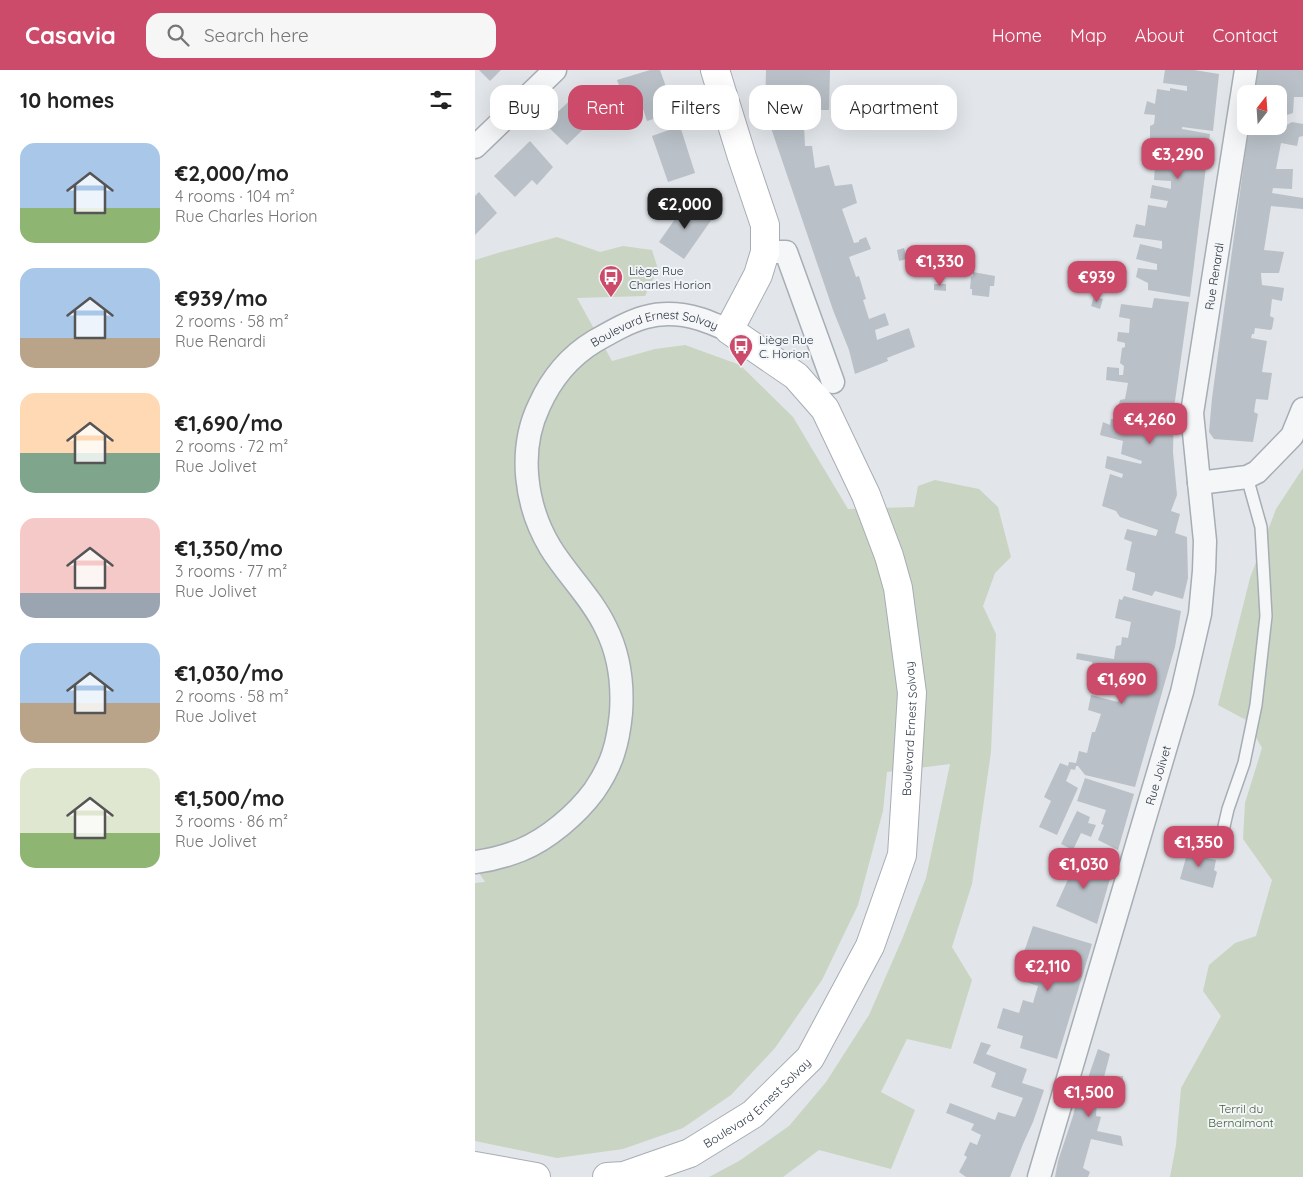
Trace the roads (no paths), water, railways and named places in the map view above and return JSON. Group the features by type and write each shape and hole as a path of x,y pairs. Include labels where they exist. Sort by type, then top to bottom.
{"street":[{"path":"475,146 555,70"},
{"path":"715,70 765,225 765,252 758,275 729,330"},
{"name":"Rue Renardi","path":"1199,482 1192,413 1246,70"},
{"path":"765,252 787,252 833,382"},
{"name":"Boulevard Ernest Solvay","path":"475,862 493,859 522,850 566,822 587,801 600,782 614,754 619,727 621,693 616,653 606,628 592,603 549,546 538,522 530,496 526,472 527,445 533,419 544,394 559,371 585,347 622,326 643,317 673,314 699,319 729,330 796,376 825,410 866,495 889,556 898,588 912,693 902,855 869,946 810,1058 753,1114 690,1153 624,1176 607,1177"},
{"path":"1199,482 1247,476 1257,472 1292,436 1303,409"},
{"name":"Rue Jolivet","path":"1039,1177 1169,736 1200,614 1205,541 1199,482"},
{"path":"475,1166 536,1177"}],"lane":[{"path":"1223,835 1228,809 1244,763 1256,706 1265,616 1261,527 1247,476"}],"place":[{"name":"Liège Rue Charles Horion","path":"611,298"},
{"name":"Liège Rue C. Horion","path":"741,367"}],"park label":[{"name":"Terril du Bernalmont","path":"1241,1115"}]}
